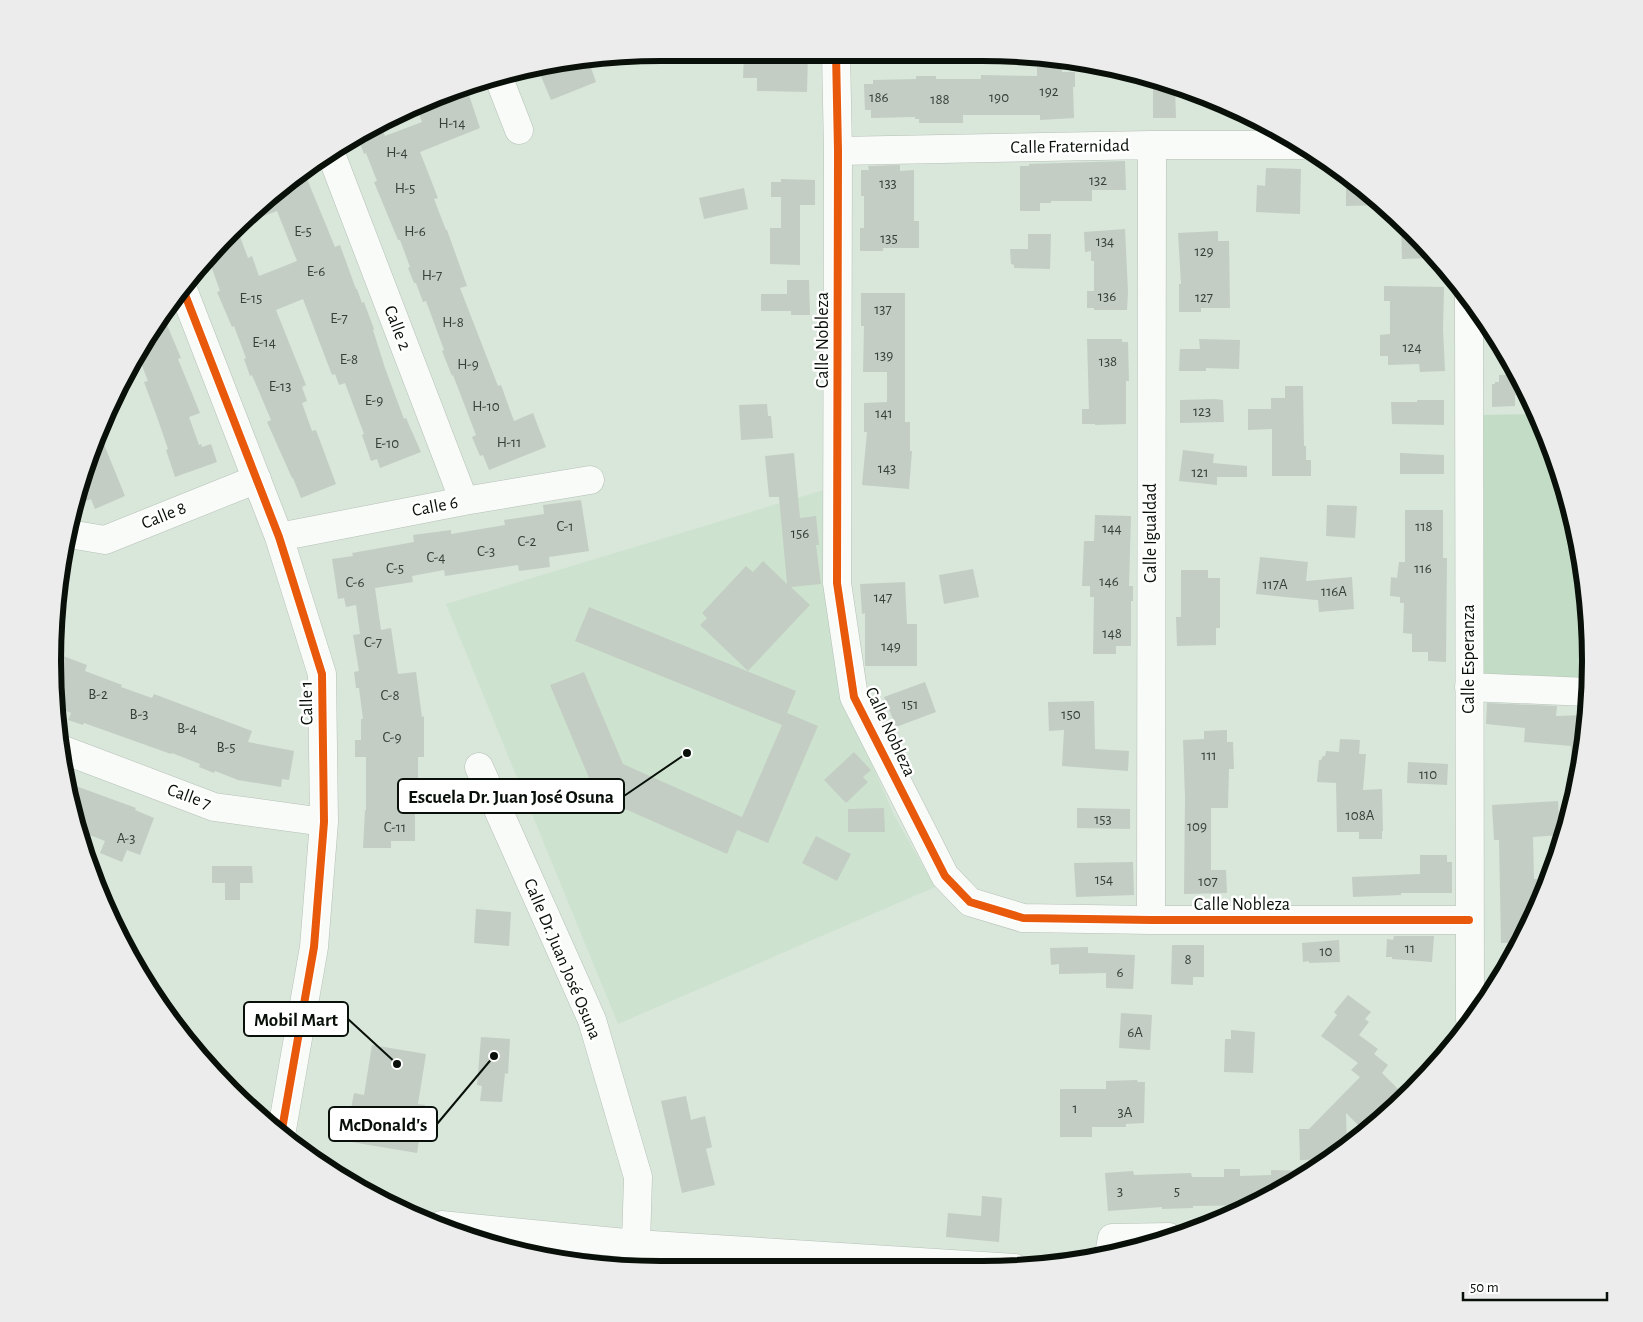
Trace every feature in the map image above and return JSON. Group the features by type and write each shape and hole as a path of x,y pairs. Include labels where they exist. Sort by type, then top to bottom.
{"street":[{"name":"Calle Nobleza","path":"836,61 838,151 838,583 854,697 945,876 970,902 1023,918 1469,920"},
{"path":"501,83 519,130"},
{"name":"Calle Fraternidad","path":"838,151 1152,145 1287,145"},
{"name":"Calle Igualdad","path":"1151,920 1152,145"},
{"name":"Calle 2","path":"333,159 464,501"},
{"name":"Calle 1","path":"185,296 279,537 322,674 324,822 314,947 282,1126"},
{"name":"Calle Esperanza","path":"1469,311 1470,1009"},
{"name":"Calle 8","path":"75,535 104,540 257,479"},
{"name":"Calle 6","path":"279,537 464,501 590,480"},
{"path":"1469,687 1580,692"},
{"name":"Calle 7","path":"68,752 214,807 324,822"},
{"name":"Calle Dr. Juan José Osuna","path":"479,767 592,1020 638,1177 636,1244"},
{"path":"463,1227 636,1244 904,1261"},
{"path":"1110,1246 1112,1238 1144,1238"}],"shaded area":[{"path":"1528,414 1550,468 1570,544 1577,583 1582,661 1581,684 1485,677 1483,673 1481,415"},
{"path":"827,489 823,582 840,691 894,815 935,887 618,1024 446,604"}],"building":[{"path":"744,61 808,61 807,92 757,91 757,78 743,78"},
{"path":"590,65 596,82 551,100 540,74"},
{"path":"1060,66 1062,72 1075,72 1075,87 1073,87 1074,118 1040,120 1040,115 963,115 963,123 919,123 919,119 915,119 915,117 871,118 871,110 865,110 864,84 873,84 873,80 916,79 916,76 936,76 936,79 981,79 981,75 1037,76 1037,67"},
{"path":"1153,87 1175,93 1176,118 1153,118"},
{"path":"468,93 480,128 420,152 438,198 434,199 467,286 460,288 498,386 501,385 514,421 533,413 546,447 489,470 483,455 480,456 472,437 476,435 442,351 444,350 426,301 423,302 416,283 414,283 400,240 398,240 374,182 377,181 360,143 383,130 385,136 422,122 418,113"},
{"path":"1125,161 1126,190 1092,190 1092,201 1051,201 1051,203 1040,203 1040,211 1020,211 1020,166 1029,166 1029,164"},
{"path":"900,165 900,171 914,170 914,221 919,221 919,248 883,248 883,251 860,251 860,228 864,228 864,196 861,196 861,170 869,170 868,166"},
{"path":"1266,168 1301,169 1300,214 1256,212 1257,185 1265,186"},
{"path":"306,177 335,247 340,245 356,289 362,303 364,302 404,419 406,418 421,452 380,468 377,459 371,461 362,435 364,434 345,383 339,385 335,374 332,375 303,299 276,310 306,385 302,387 307,401 302,403 312,431 316,430 336,484 301,498 267,422 271,420 252,375 250,376 244,359 246,358 234,326 232,327 217,292 220,291 211,265 239,235 248,258 252,256 259,276 297,261 277,211 257,218"},
{"path":"781,179 815,180 815,205 800,205 800,265 770,264 770,228 781,228 781,197 771,197 771,182 781,182"},
{"path":"1346,184 1371,205 1346,206"},
{"path":"744,188 748,209 704,219 699,198"},
{"path":"1125,229 1127,310 1094,310 1094,308 1087,308 1087,291 1094,291 1094,261 1091,261 1091,251 1085,252 1084,232"},
{"path":"1218,231 1218,241 1229,241 1230,308 1201,308 1201,312 1179,312 1179,284 1181,284 1178,233"},
{"path":"1401,233 1426,258 1402,259"},
{"path":"1028,234 1051,234 1050,269 1014,268 1014,265 1011,264 1010,249 1028,249"},
{"path":"787,280 809,280 810,315 791,315 791,311 761,311 761,294 787,294"},
{"path":"1384,286 1444,287 1445,371 1420,372 1419,364 1388,365 1388,356 1380,356 1380,335 1390,334 1390,301 1384,301"},
{"path":"861,293 905,293 905,422 910,422 910,451 912,451 909,489 862,485 867,432 864,432 864,403 887,402 887,372 863,372 864,326 861,326"},
{"path":"166,323 181,358 178,359 200,413 189,417 199,445 201,444 202,447 211,444 217,462 175,477 166,450 168,449 144,382 148,381 141,363"},
{"path":"1087,339 1122,339 1122,342 1128,342 1129,381 1126,381 1126,424 1082,424 1082,409 1089,409"},
{"path":"1199,339 1240,340 1239,369 1206,368 1206,371 1179,371 1180,349 1200,349"},
{"path":"1508,374 1519,395 1515,395 1515,406 1492,407 1492,384 1499,382 1499,375"},
{"path":"1285,386 1303,386 1304,446 1306,446 1306,460 1311,460 1311,476 1272,476 1272,429 1248,430 1248,409 1271,409 1271,398 1285,398"},
{"path":"1180,400 1223,400 1224,422 1180,423"},
{"path":"1417,400 1444,400 1444,425 1392,424 1391,402 1417,402"},
{"path":"767,404 768,416 771,416 773,438 741,440 739,405"},
{"path":"103,442 125,496 95,509 91,499 83,502"},
{"path":"1183,450 1214,454 1213,463 1247,466 1247,477 1217,477 1217,485 1179,481"},
{"path":"794,453 800,518 816,516 819,545 816,545 821,584 791,587 810,605 748,671 700,625 707,618 702,613 746,566 753,572 763,561 787,584 779,497 769,497 765,456"},
{"path":"1400,453 1444,455 1444,474 1400,474"},
{"path":"581,500 589,551 549,557 550,567 519,571 518,565 445,576 444,570 412,576 413,582 375,588 381,630 391,628 398,674 416,672 422,717 424,716 424,757 418,757 418,795 415,795 415,841 391,841 391,848 363,848 366,810 366,757 355,757 355,740 361,740 361,719 363,719 359,688 356,688 354,672 359,671 353,635 360,634 356,605 346,607 344,598 338,599 332,559 353,556 352,553 414,542 413,535 451,530 451,534 505,525 504,520 544,514 543,505"},
{"path":"1327,505 1357,506 1355,538 1326,536"},
{"path":"1405,510 1443,510 1443,558 1447,558 1446,662 1428,661 1428,652 1412,652 1412,634 1403,633 1404,603 1400,603 1400,597 1390,596 1391,577 1397,578 1399,562 1405,562"},
{"path":"1095,515 1131,516 1129,586 1133,586 1133,601 1131,601 1131,646 1116,646 1116,654 1093,654 1094,597 1090,597 1090,586 1082,586 1084,541 1094,541"},
{"path":"1260,557 1308,562 1306,581 1352,577 1354,609 1319,612 1318,600 1256,594"},
{"path":"973,569 979,597 944,604 939,575"},
{"path":"1181,570 1208,570 1208,578 1220,578 1220,628 1216,628 1216,645 1177,646 1176,617 1181,617"},
{"path":"905,582 907,624 917,624 917,666 865,666 865,613 862,614 860,584"},
{"path":"589,607 796,691 787,713 818,726 768,843 737,830 727,854 607,801 589,778 550,685 584,672 623,764 742,817 782,725 575,641"},
{"path":"63,656 87,665 85,671 122,685 121,687 152,698 154,694 252,731 248,742 294,751 289,780 282,779 281,787 238,780 199,767 200,764 172,753 84,723 83,725 68,720 71,713 64,710 61,662"},
{"path":"925,682 936,712 896,727 884,697"},
{"path":"1094,701 1095,749 1129,751 1128,771 1062,766 1064,730 1049,731 1048,702"},
{"path":"1487,703 1557,706 1556,716 1579,715 1572,768 1571,746 1524,742 1525,728 1486,724"},
{"path":"1227,730 1227,742 1233,742 1234,769 1229,769 1228,808 1211,808 1211,870 1226,870 1227,893 1184,894 1185,797 1183,740 1204,739 1204,731"},
{"path":"1340,739 1360,740 1359,754 1366,754 1363,790 1382,789 1382,839 1359,839 1359,832 1337,832 1336,783 1317,782 1319,760 1325,756 1326,751 1339,752"},
{"path":"854,752 871,770 863,777 868,782 846,803 824,780"},
{"path":"1408,762 1448,764 1447,785 1407,783"},
{"path":"75,786 136,808 135,810 154,818 140,855 127,850 122,862 100,853 105,841 87,834"},
{"path":"1558,801 1559,822 1555,835 1533,837 1534,879 1541,879 1511,942 1501,943 1499,840 1494,840 1492,805"},
{"path":"884,808 885,832 848,832 848,809"},
{"path":"1077,808 1130,809 1130,829 1077,828"},
{"path":"816,836 851,854 837,881 802,863"},
{"path":"1420,855 1447,855 1447,862 1452,862 1452,893 1401,893 1401,895 1353,897 1352,877 1420,874"},
{"path":"1133,862 1134,895 1076,897 1074,863"},
{"path":"212,866 252,866 253,883 240,883 240,900 225,900 225,883 212,883"},
{"path":"476,909 511,912 509,946 474,943"},
{"path":"1394,936 1434,936 1432,962 1386,957 1387,939 1393,940"},
{"path":"1339,940 1340,962 1303,962 1302,943"},
{"path":"1172,945 1204,945 1204,977 1193,977 1193,985 1171,984"},
{"path":"1088,947 1088,953 1135,955 1133,989 1106,988 1106,973 1059,974 1059,964 1051,965 1050,948"},
{"path":"1348,995 1371,1012 1365,1019 1369,1022 1359,1035 1378,1049 1374,1054 1388,1065 1382,1073 1400,1091 1360,1127 1346,1113 1347,1137 1316,1159 1300,1160 1299,1129 1309,1129 1360,1077 1351,1070 1358,1063 1321,1036 1337,1015 1334,1012"},
{"path":"1121,1013 1152,1015 1150,1050 1119,1048"},
{"path":"1231,1030 1255,1032 1253,1073 1224,1072 1225,1039 1231,1039"},
{"path":"481,1037 510,1039 508,1074 505,1073 502,1102 480,1101 482,1086 477,1085"},
{"path":"372,1045 426,1054 418,1104 425,1105 417,1153 345,1141 354,1093 364,1095"},
{"path":"1137,1080 1138,1082 1145,1082 1144,1123 1126,1124 1126,1127 1092,1127 1092,1137 1060,1137 1060,1089 1106,1089 1106,1081"},
{"path":"686,1096 691,1120 705,1116 712,1147 706,1149 715,1185 682,1193 661,1101"},
{"path":"1224,1169 1240,1169 1240,1176 1271,1175 1271,1170 1297,1171 1233,1205 1162,1209 1162,1207 1108,1211 1105,1173 1133,1171 1134,1175 1191,1173 1192,1177 1224,1177"},
{"path":"982,1196 1002,1198 999,1242 946,1237 948,1213 981,1216"}],"cycle path":[{"path":"836,61 838,151 837,583 854,697 945,876 970,902 1023,918 1469,920"},
{"path":"185,296 279,537 322,674 324,822 314,947 283,1126"}],"place":[{"name":"Escuela Dr. Juan José Osuna","path":"687,753"},
{"name":"McDonald's","path":"494,1056"},
{"name":"Mobil Mart","path":"397,1064"}]}
